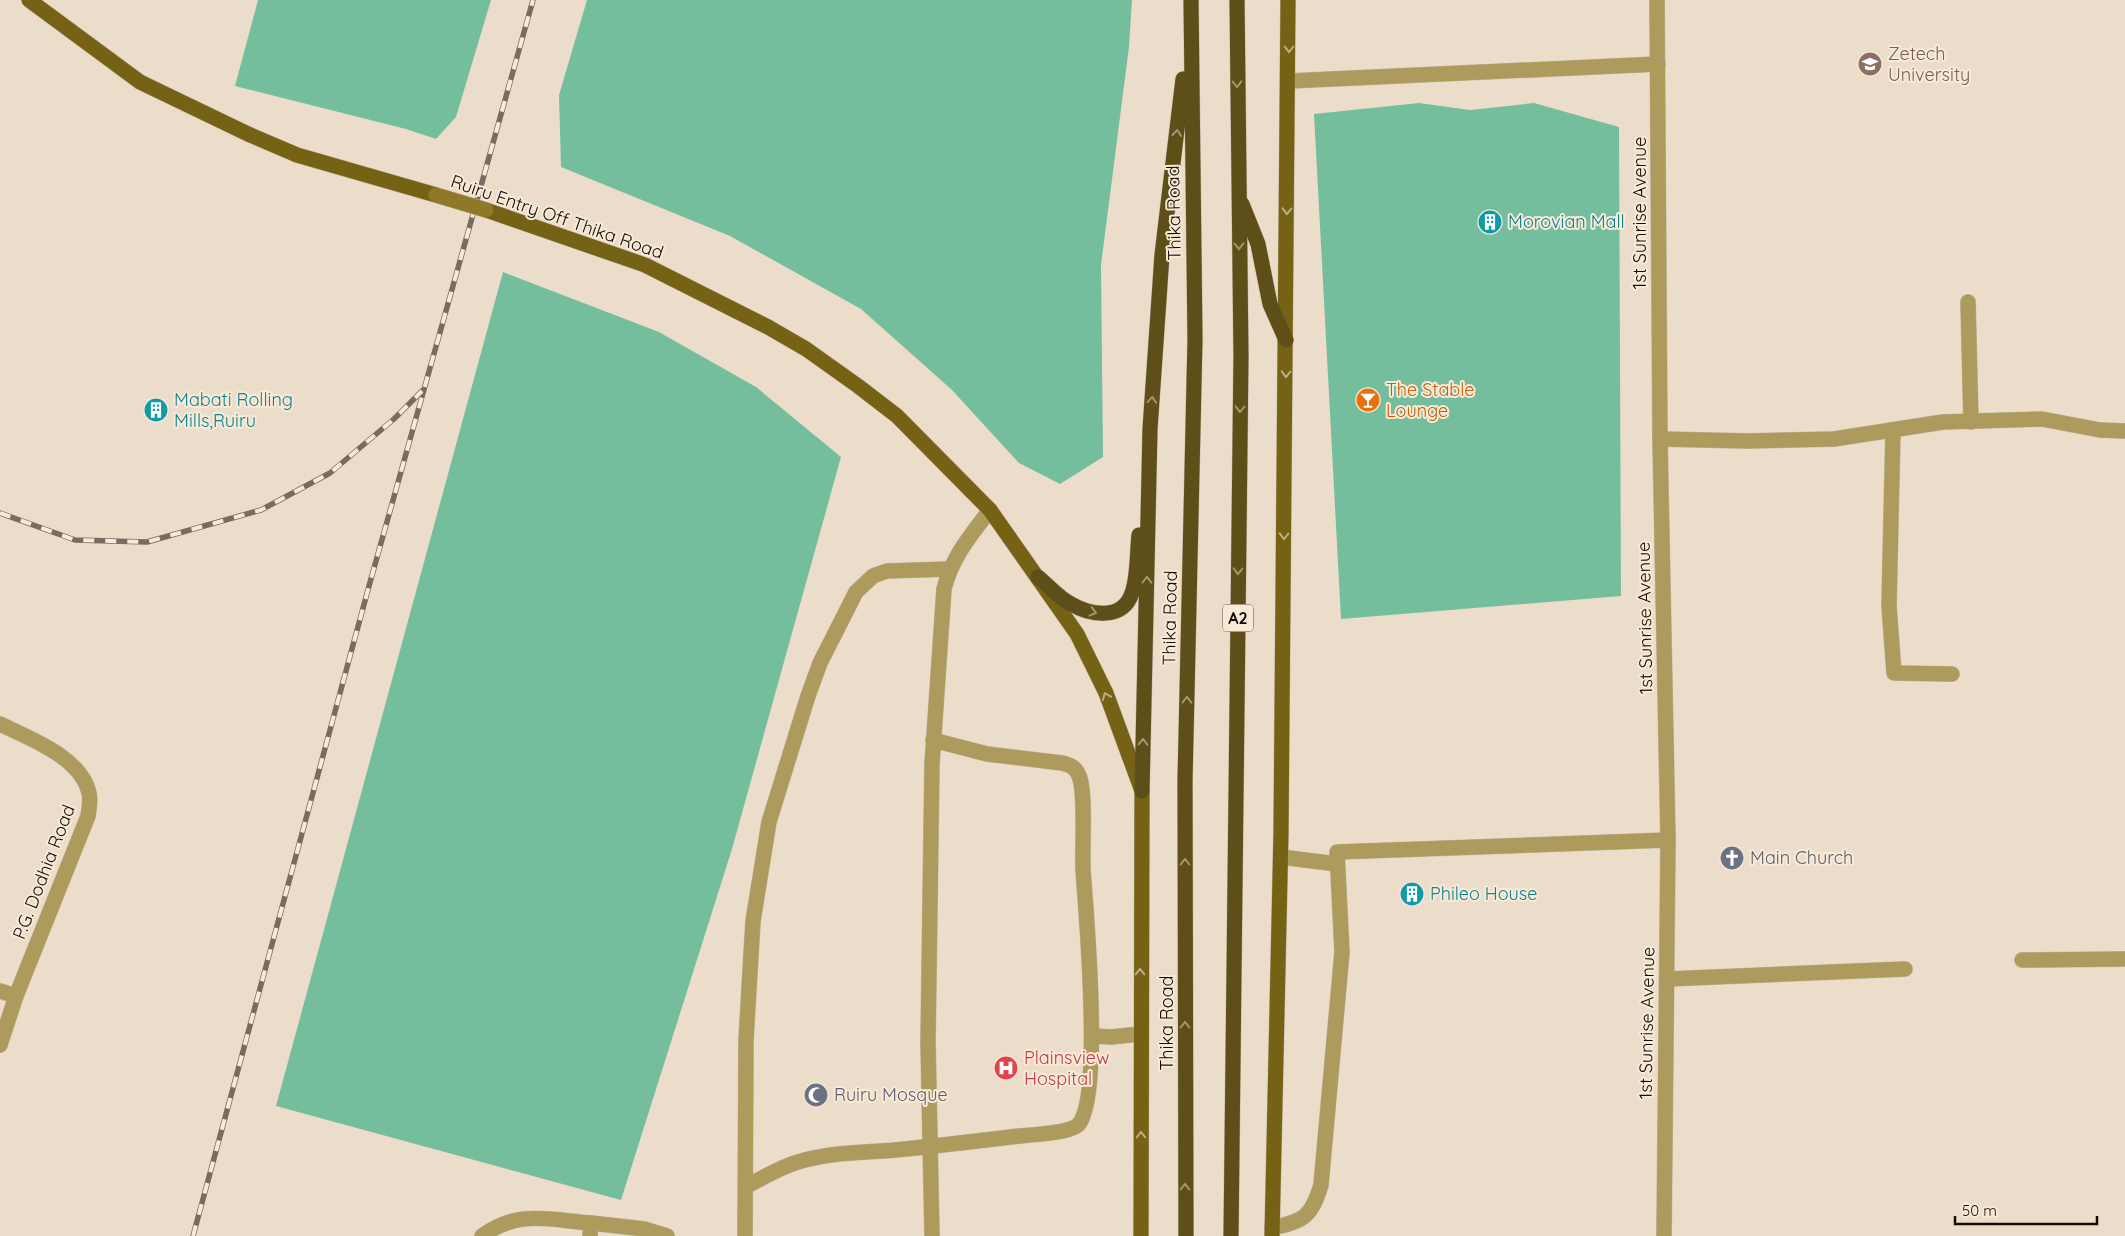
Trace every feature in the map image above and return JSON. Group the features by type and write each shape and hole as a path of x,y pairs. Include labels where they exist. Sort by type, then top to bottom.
{"highway":[{"name":"Thika Road","path":"1186,1236 1185,781 1195,339 1191,0"},
{"name":"A2","path":"1231,1236 1241,366 1238,1"},
{"path":"1038,577 1070,604 1098,614 1118,612 1127,604 1133,592 1150,429 1162,255 1190,23"},
{"path":"1239,196 1258,244 1270,304 1286,340"},
{"path":"1142,791 1150,429"}],"main road":[{"name":"Ruiru Entry Off Thika Road","path":"29,0 97,52 148,86 248,134 297,155 486,210 645,265 768,327 806,349 897,416 990,510 1077,634 1106,693 1142,791"},
{"path":"1272,1232 1281,857 1289,81 1288,0"},
{"name":"Thika Road","path":"1141,1236 1142,791"}],"street":[{"name":"1st Sunrise Avenue","path":"1657,0 1660,440 1668,840 1664,1236"},
{"path":"1289,81 1658,64"},
{"path":"1968,302 1971,422"},
{"path":"1660,440 1748,441 1834,439 1943,422 2042,420 2100,430 2125,431"},
{"path":"1893,430 1889,606 1894,673 1952,674"},
{"path":"932,1236 928,1042 933,740 944,589 949,569 962,547 990,510"},
{"path":"745,1236 747,1186 746,1040 754,921 769,822 820,663 856,592 864,582 873,576 887,571 949,569"},
{"name":"P.G. Dodhia Road","path":"0,724 47,748 74,766 85,780 90,795 88,816 16,996 0,1045"},
{"path":"747,1186 796,1162 823,1156 929,1147 1047,1133 1069,1129 1078,1125 1083,1116 1087,1098 1092,1036 1082,840 1082,789 1079,776 1072,766 1062,762 987,754 933,740"},
{"path":"1272,1232 1298,1222 1309,1212 1316,1201 1321,1185 1342,952 1337,852 1668,840"},
{"path":"1281,857 1337,864"},
{"path":"2022,960 2125,959"},
{"path":"1667,979 1905,969"},
{"path":"0,991 16,996"},
{"path":"1092,1036 1106,1037 1140,1034"},
{"path":"482,1236 497,1225 514,1219 533,1218 590,1229 644,1229 667,1236"}],"green space":[{"path":"258,0 491,0 456,117 436,139 406,129 235,86"},
{"path":"587,0 1132,0 1129,47 1101,265 1103,457 1060,484 1019,463 952,390 861,309 730,236 561,167 559,95"},
{"path":"1419,103 1470,110 1534,103 1619,127 1621,596 1341,619 1314,114"},
{"path":"503,272 659,332 756,387 841,457 732,849 621,1200 276,1106"}],"railway":[{"path":"193,1236 369,586 533,0"},
{"path":"0,513 75,540 147,542 261,510 330,473 394,419 422,391"}],"place":[{"name":"Zetech University","path":"1870,64"},
{"name":"Morovian Mall","path":"1490,222"},
{"name":"The Stable Lounge","path":"1368,400"},
{"name":"Mabati Rolling Mills,Ruiru","path":"156,410"},
{"name":"Main Church","path":"1732,858"},
{"name":"Phileo House","path":"1412,894"},
{"name":"Plainsview Hospital","path":"1006,1068"},
{"name":"Ruiru Mosque","path":"816,1095"}]}
